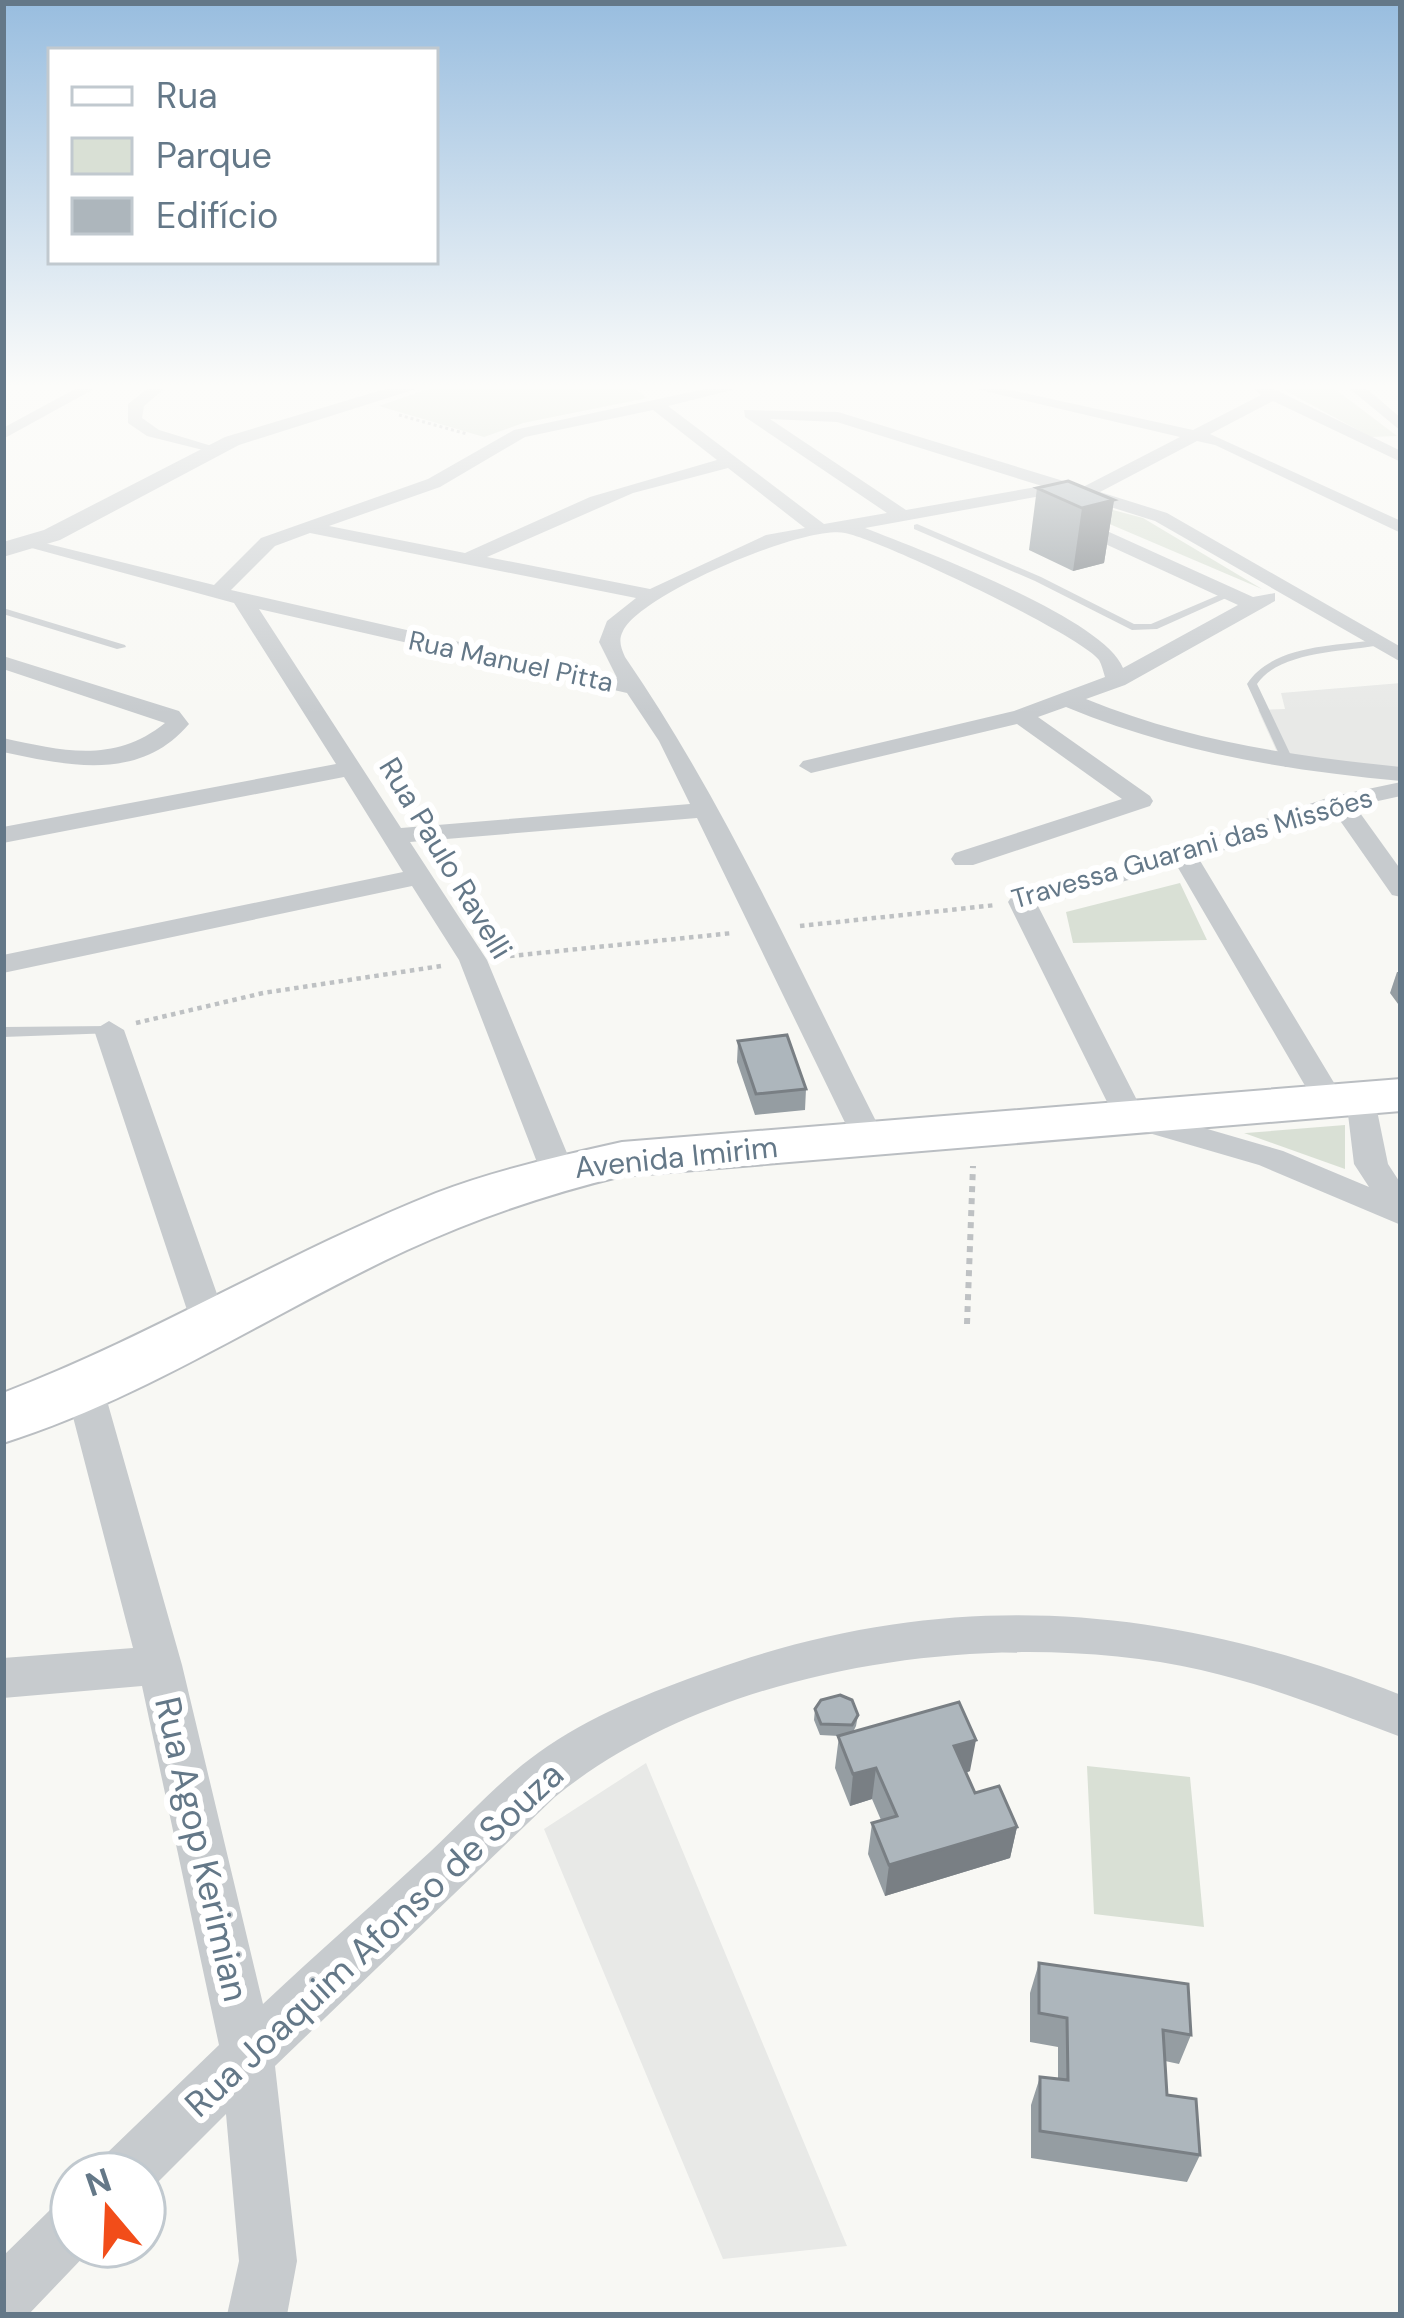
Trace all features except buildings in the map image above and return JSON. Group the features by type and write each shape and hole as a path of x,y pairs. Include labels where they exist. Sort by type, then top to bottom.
{"main road":[{"name":"Avenida Imirim","path":"3,1419 85,1390 422,1219 557,1170 622,1159 1364,1098"}],"street":[{"path":"3,550 34,543 120,497"},
{"path":"230,596 254,552 302,526 390,497"},
{"path":"469,558 600,497"},
{"path":"784,497 828,526 962,574 1043,615 1108,656 1117,680"},
{"path":"874,497 909,521"},
{"path":"635,688 609,642 614,625 652,595 773,539 828,526 909,521 1009,497"},
{"path":"1017,497 1254,605"},
{"path":"1098,497 1179,525 1401,656"},
{"path":"1339,497 1401,528"},
{"path":"302,526 652,595"},
{"name":"Rua Manuel Pitta","path":"34,543 230,596 635,688 671,741 869,1139"},
{"path":"811,766 1022,716 1069,700 1117,680 1285,587"},
{"name":"Rua Paulo Ravelli","path":"230,596 354,768 472,960 557,1170"},
{"path":"3,662 171,716 178,724 125,757 101,764 3,746"},
{"path":"1069,700 1186,745 1289,764 1401,774"},
{"path":"964,859 1141,801 1022,716"},
{"path":"3,835 354,768"},
{"name":"Travessa Guarani das Missões","path":"1022,902 1184,856 1339,802 1401,789"},
{"path":"1339,802 1401,889"},
{"path":"394,836 706,810"},
{"path":"1184,856 1364,1098 1371,1164 1401,1212"},
{"path":"3,964 422,876"},
{"path":"1022,902 1129,1117 1270,1158 1401,1212"},
{"path":"109,1030 212,1328"},
{"name":"Rua Agop Kerimian","path":"85,1390 160,1665 248,2052 268,2261 257,2315"},
{"name":"Rua Joaquim Afonso de Souza","path":"150,2150 248,2052 566,1759 670,1703 772,1667 897,1641 1111,1638 1217,1651 1342,1688 1401,1716"},
{"path":"7,1681 160,1665"},
{"path":"3,2298 48,2252"}],"lane":[{"path":"909,521 1132,627 1154,627 1230,594"},
{"path":"3,610 121,647"},
{"path":"1289,764 1252,684 1254,676 1269,663 1376,643"},
{"path":"3,1033 109,1030"}],"path":[{"name":"Travessa Guarani das Missões","path":"109,1030 263,993 472,960 1022,902"},
{"path":"967,1324 974,1130"}],"shaded area":[{"path":"1401,683 1401,772 1282,763 1258,710 1285,709 1281,693"},
{"path":"646,1763 847,2246 723,2259 544,1829"}],"green space":[{"path":"1079,501 1143,518 1262,589 1065,505"},
{"path":"1180,883 1207,940 1073,943 1066,912"},
{"path":"1345,1125 1345,1169 1244,1133 1246,1133"},
{"path":"1087,1766 1190,1777 1204,1927 1094,1914"}]}
